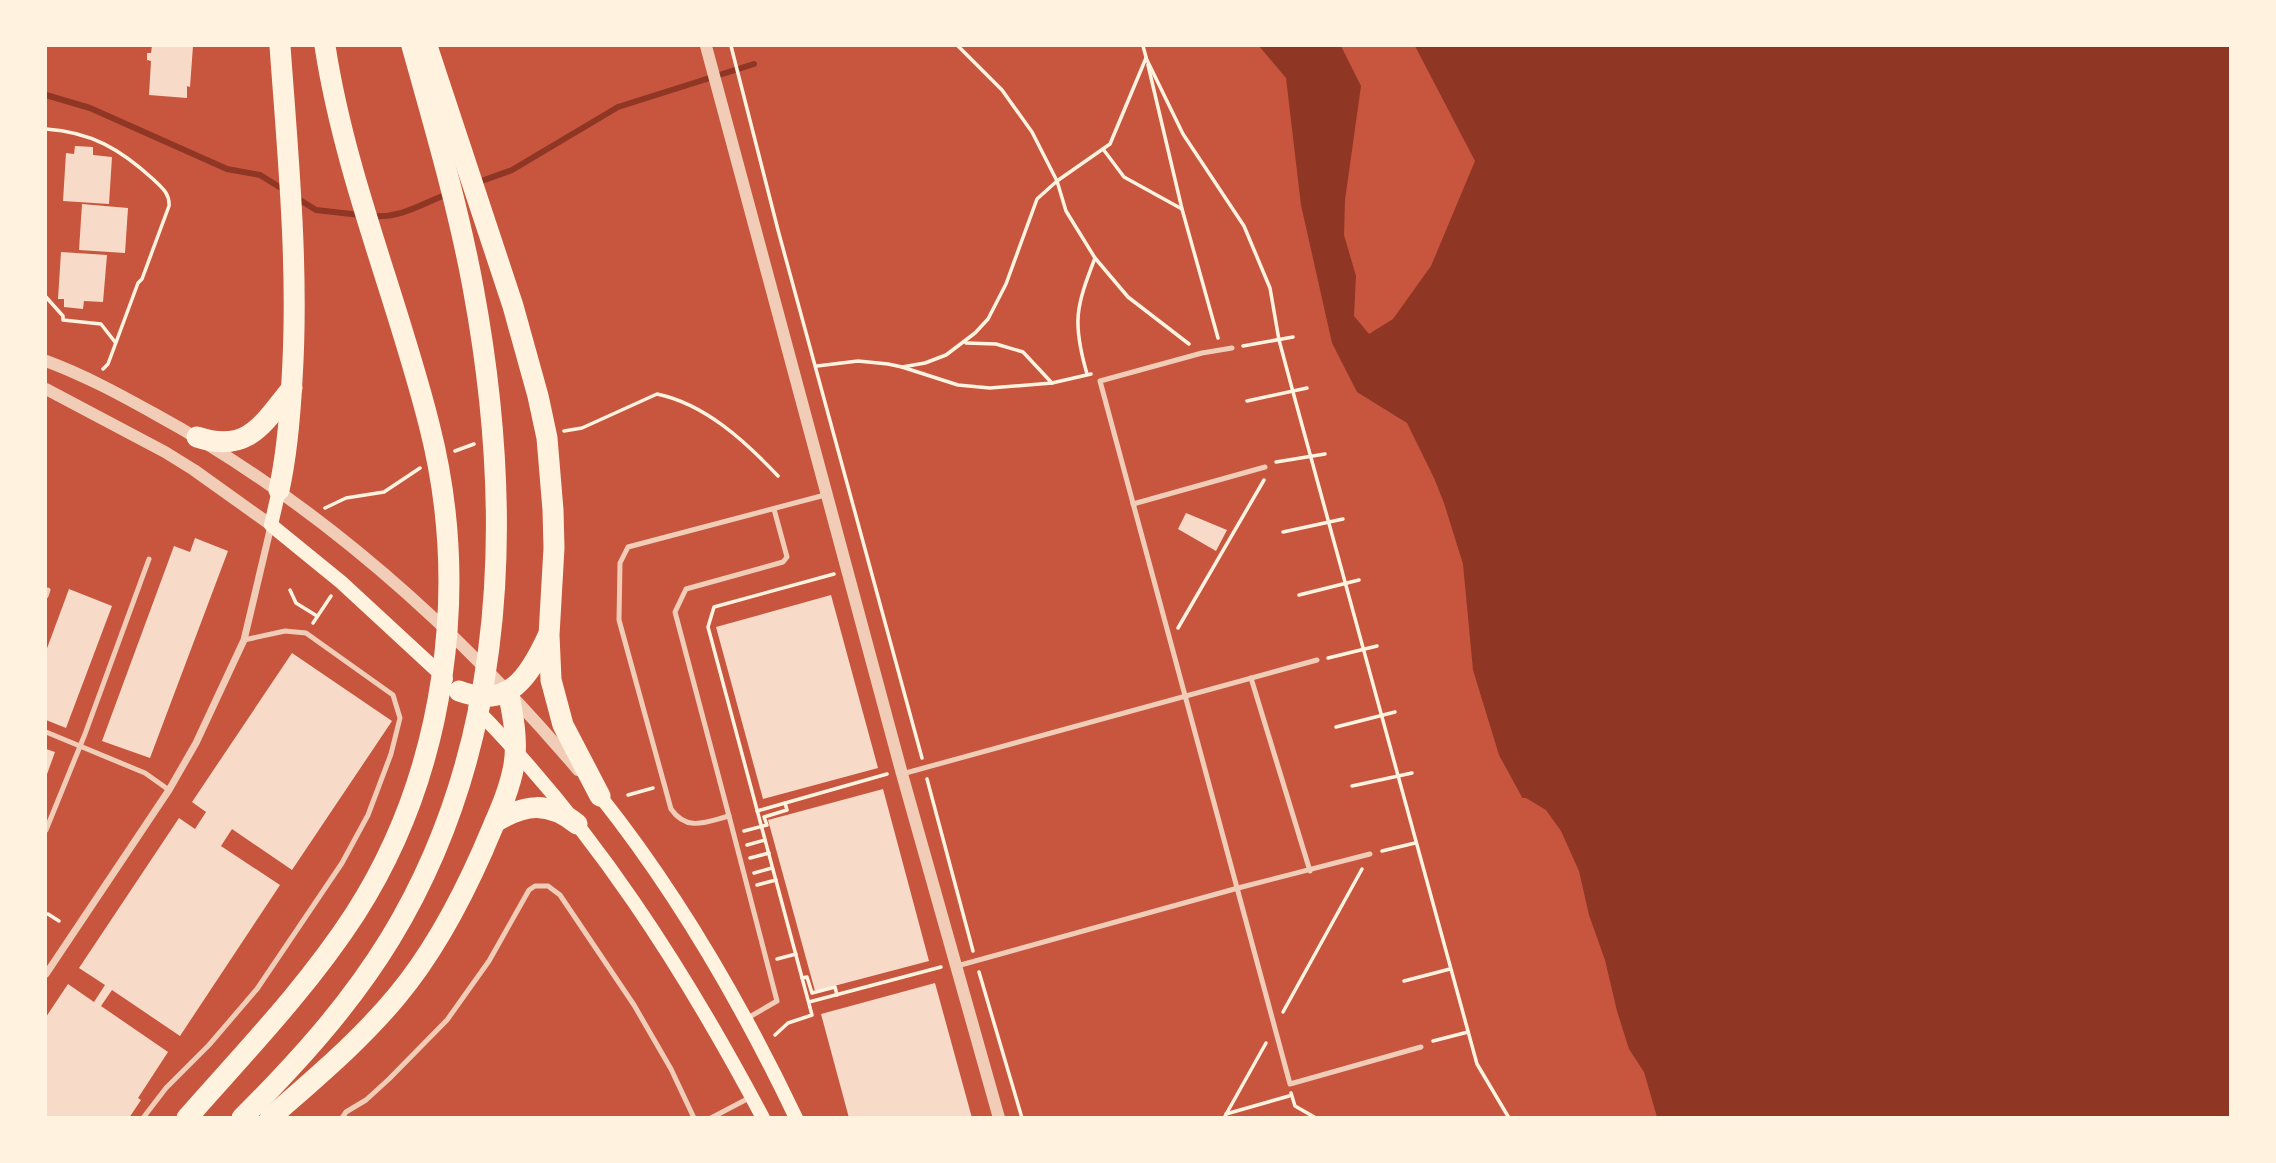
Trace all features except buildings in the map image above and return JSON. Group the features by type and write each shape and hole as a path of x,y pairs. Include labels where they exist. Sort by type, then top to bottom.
{"highway":[{"path":"278,491 283,470 292,388 295,324 280,46"},
{"path":"187,1118 303,986 352,919 378,873 412,796 428,745 441,682 449,575 445,509 430,425 355,183 325,46"},
{"path":"412,46 524,342 543,417 553,510 549,635 551,680 558,708 576,752 600,796"},
{"path":"242,1118 318,1038 376,961 423,878 448,823 475,736 489,653 495,486 489,402 475,297 455,205 446,136 427,46"},
{"path":"197,438 220,442 245,439 262,425 292,388"},
{"path":"459,691 475,697 492,697 508,691 531,670 549,635"},
{"path":"270,1118 357,1040 404,988 453,913 495,822 511,777 515,751 514,722 508,691"},
{"path":"495,822 517,810 537,807 562,814 577,824"}],"main road":[{"path":"278,491 271,525 349,590 459,691 577,824 640,909 674,962 718,1034 763,1118"},
{"path":"600,796 635,840 666,887 746,1019 796,1118"}],"street":[{"path":"706,46 825,495 999,1118"},
{"path":"46,360 92,381 197,438 278,491 347,542 508,691 600,796"},
{"path":"46,389 165,452 271,525 244,640 195,743 169,790 46,974"}],"lane":[{"path":"1232,348 1202,353 1100,381 1170,642 1290,1084 1421,1047"},
{"path":"1133,504 1265,467"},
{"path":"729,816 700,823 687,823 678,819 671,809 619,620 620,563 628,547 825,495"},
{"path":"746,1019 777,1001 675,612 686,589 783,562 787,558 774,509"},
{"path":"46,830 149,558"},
{"path":"144,1118 166,1088 209,1045 257,989 342,863 368,815 391,754 400,718 393,695 306,633 285,631 244,640"},
{"path":"902,774 1317,660"},
{"path":"1251,677 1310,871"},
{"path":"46,732 145,773 169,790"},
{"path":"957,966 1370,854"},
{"path":"342,1118 350,1108 366,1100 390,1079 447,1020 489,961 525,895 536,886 542,885 560,895 617,978 660,1048 694,1118"},
{"path":"711,1118 752,1096"}],"path":[{"path":"730,46 976,961 1022,1118"},
{"path":"958,46 1002,90 1032,132 1057,181 1066,211 1095,258 1128,297 1202,353"},
{"path":"1143,46 1182,209 1221,349"},
{"path":"902,367 936,360 964,343 988,319 996,306 1037,199 1057,181 1110,144 1146,58"},
{"path":"1146,58 1183,134 1244,226 1270,288 1279,340 1477,1064 1508,1118"},
{"path":"46,129 89,137 121,152 164,190 170,199 108,364 92,381"},
{"path":"1103,149 1124,177 1182,209"},
{"path":"1087,374 1077,329 1082,292 1095,258"},
{"path":"46,297 63,316 63,320 101,324 116,342"},
{"path":"1232,348 1293,337"},
{"path":"964,343 996,345 1023,352 1052,383"},
{"path":"816,366 858,361 902,367 973,387 1007,388 1052,383 1087,374 1096,375 1100,381"},
{"path":"1247,401 1307,388"},
{"path":"582,428 657,394 692,408 737,435 778,476"},
{"path":"1276,461 1325,454"},
{"path":"1170,642 1250,504"},
{"path":"1283,532 1343,519"},
{"path":"775,1035 788,1023 812,1015 708,627 714,607 835,574"},
{"path":"1299,595 1359,580"},
{"path":"290,590 296,603 317,616"},
{"path":"312,624 331,596"},
{"path":"1317,660 1377,646"},
{"path":"1336,727 1395,712"},
{"path":"1352,786 1412,772"},
{"path":"757,811 881,776"},
{"path":"628,795 665,785"},
{"path":"733,834 767,825 764,817 788,810 785,803"},
{"path":"737,848 765,840"},
{"path":"1223,1118 1370,854 1416,843"},
{"path":"740,861 769,853"},
{"path":"744,875 772,868"},
{"path":"747,888 776,880"},
{"path":"48,914 59,921"},
{"path":"767,961 796,954"},
{"path":"809,1002 941,967"},
{"path":"1404,981 1450,969"},
{"path":"802,978 807,977 811,993 835,987 837,995"},
{"path":"1433,1041 1468,1032"},
{"path":"1290,1084 1295,1106 1317,1118"}],"shaded area":[{"path":"1259,46 1341,46 1361,86 1345,200 1344,235 1356,276 1354,316 1369,334 1393,319 1431,266 1475,161 1415,46 2230,46 2230,1117 1631,1117 1582,928 1554,856 1499,755 1473,670 1463,564 1444,503 1407,423 1357,392 1332,343 1301,205 1286,78"}],"pier":[{"path":"1519,798 1526,798 1546,810 1561,831 1579,871 1589,915 1605,960 1629,1049 1644,1072 1657,1117 1627,1118 1618,1073 1578,929 1551,857"}],"waterway":[{"path":"476,183 512,170 618,107 754,64"},
{"path":"46,95 90,108 227,169 260,175 286,191"},
{"path":"371,216 402,213 450,193"},
{"path":"295,197 316,210 360,215"}]}
